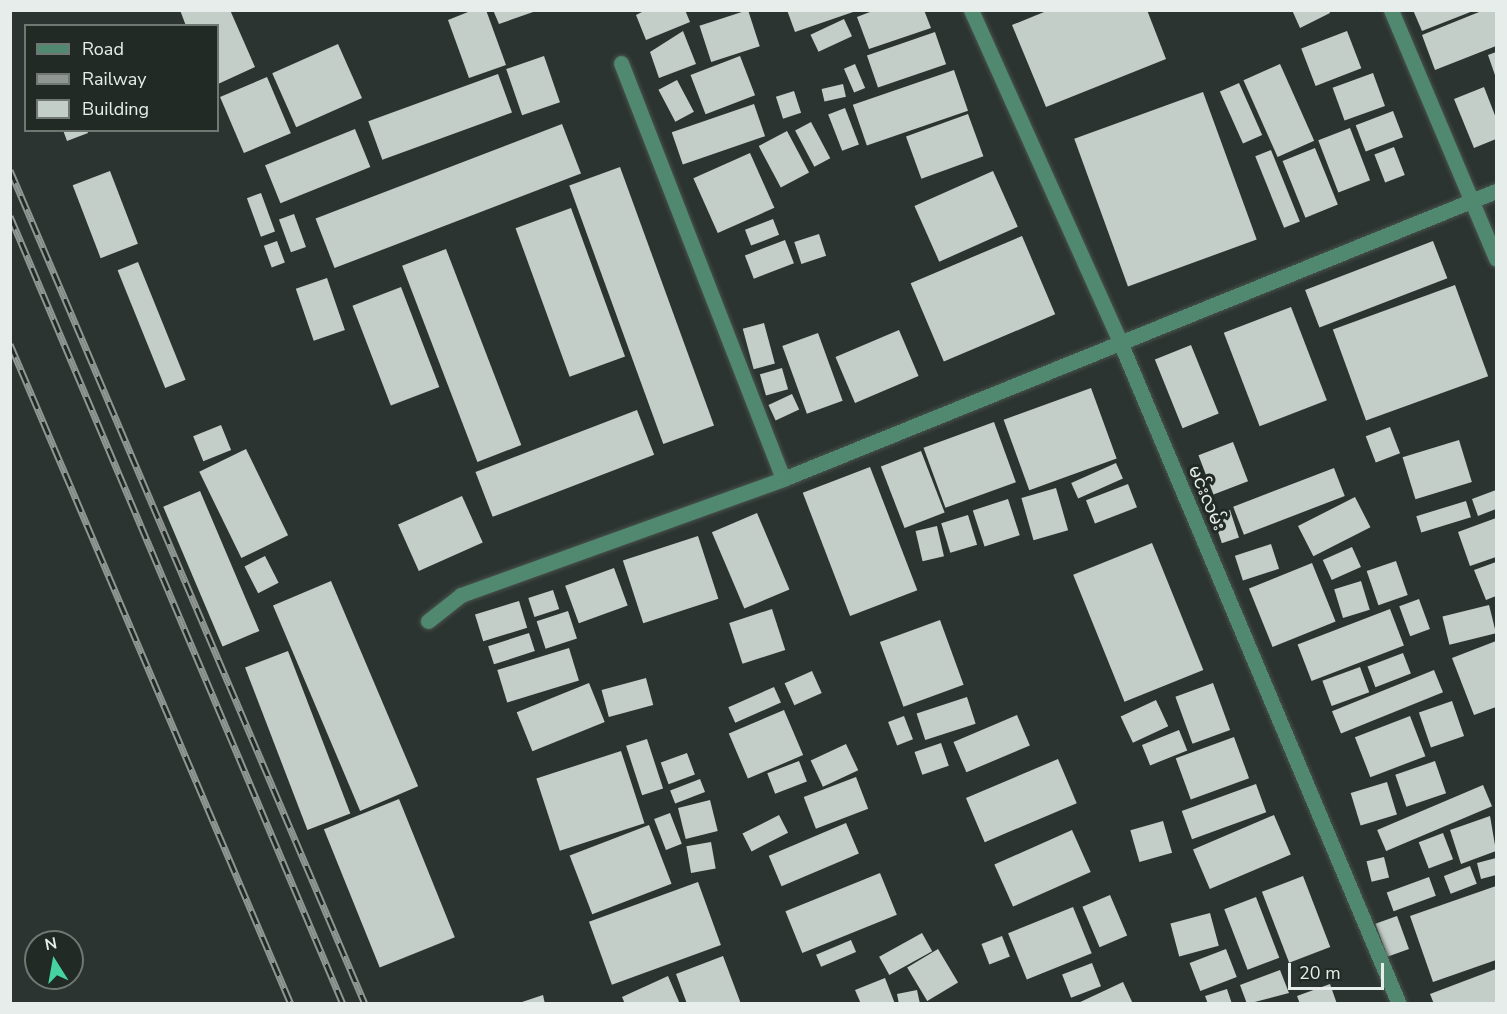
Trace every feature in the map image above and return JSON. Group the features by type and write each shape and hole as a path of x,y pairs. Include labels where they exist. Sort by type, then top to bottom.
{"street":[{"name":"မင်းလမ်း","path":"971,10 1120,342 1399,1004"},
{"path":"1391,10 1497,260"},
{"path":"621,63 783,479"},
{"path":"428,621 461,595 783,479 1497,191"}],"building":[{"path":"180,10 230,10 255,67 219,84 219,24 185,24"},
{"path":"473,10 486,10 506,65 469,78 448,20"},
{"path":"493,10 535,10 536,11 499,24"},
{"path":"646,10 685,10 690,22 646,40 636,15"},
{"path":"748,10 760,46 711,62 699,26"},
{"path":"787,10 855,10 856,11 795,32"},
{"path":"875,10 924,10 931,28 869,49 857,17"},
{"path":"1049,10 1147,10 1166,59 1046,107 1012,25"},
{"path":"1292,10 1329,10 1330,13 1300,28"},
{"path":"1413,10 1473,10 1473,11 1422,31"},
{"path":"1484,10 1496,10 1496,46 1435,70 1422,35"},
{"path":"844,19 852,36 818,52 810,35"},
{"path":"683,31 696,64 659,78 650,52"},
{"path":"1347,31 1361,68 1316,86 1301,49"},
{"path":"935,32 946,64 878,88 867,55"},
{"path":"338,44 362,98 296,127 272,73"},
{"path":"1496,52 1496,78 1488,55"},
{"path":"544,56 560,102 522,115 506,69"},
{"path":"740,56 755,95 706,114 691,75"},
{"path":"855,64 865,88 854,93 844,69"},
{"path":"1280,64 1314,141 1278,157 1243,80"},
{"path":"954,70 968,111 867,145 853,105"},
{"path":"1373,73 1385,106 1345,121 1333,88"},
{"path":"498,74 512,113 382,160 368,121"},
{"path":"267,77 291,133 244,153 220,97"},
{"path":"677,80 694,112 675,122 658,90"},
{"path":"1239,83 1262,135 1243,144 1220,92"},
{"path":"843,84 846,97 824,102 822,89"},
{"path":"1484,87 1496,118 1496,139 1474,148 1454,99"},
{"path":"794,91 801,113 783,119 776,97"},
{"path":"1203,92 1257,240 1128,286 1074,139"},
{"path":"754,104 765,136 683,164 672,132"},
{"path":"845,108 859,144 842,151 828,114"},
{"path":"1393,111 1403,137 1366,151 1356,125"},
{"path":"968,114 983,156 921,179 906,137"},
{"path":"811,122 830,158 814,167 795,130"},
{"path":"562,124 581,173 335,268 316,219"},
{"path":"1350,128 1370,180 1338,192 1318,140"},
{"path":"355,129 370,167 280,203 265,165"},
{"path":"787,131 809,172 781,188 759,146"},
{"path":"64,132 88,132 88,133 67,141"},
{"path":"1394,147 1405,175 1385,183 1374,155"},
{"path":"1315,148 1338,205 1305,218 1283,161"},
{"path":"1271,150 1300,221 1284,228 1255,156"},
{"path":"750,153 774,208 718,233 693,178"},
{"path":"620,167 714,425 663,444 569,185"},
{"path":"110,171 138,244 101,258 73,185"},
{"path":"993,171 1018,227 939,262 914,206"},
{"path":"261,193 275,232 261,237 247,198"},
{"path":"571,208 625,356 570,377 516,228"},
{"path":"294,214 306,247 291,252 279,219"},
{"path":"773,219 779,235 751,246 745,230"},
{"path":"819,234 826,256 801,264 794,242"},
{"path":"1022,236 1055,314 944,362 911,283"},
{"path":"785,240 794,263 754,279 745,255"},
{"path":"277,241 285,263 272,267 264,246"},
{"path":"1433,241 1447,278 1319,327 1305,290"},
{"path":"446,249 521,445 477,462 402,266"},
{"path":"138,262 186,380 165,388 118,270"},
{"path":"327,278 345,330 314,341 296,289"},
{"path":"1455,285 1488,376 1366,421 1333,329"},
{"path":"401,287 439,387 391,406 352,306"},
{"path":"1291,307 1327,400 1260,426 1224,333"},
{"path":"764,323 775,364 754,369 743,329"},
{"path":"899,330 919,376 855,403 835,357"},
{"path":"818,333 843,401 807,414 782,346"},
{"path":"1191,345 1219,414 1183,428 1155,360"},
{"path":"782,368 788,389 766,395 760,374"},
{"path":"1091,388 1117,458 1029,490 1004,420"},
{"path":"792,394 799,409 776,420 768,405"},
{"path":"637,410 654,455 493,517 475,472"},
{"path":"994,422 1016,482 945,508 924,448"},
{"path":"221,425 231,450 203,461 193,436"},
{"path":"1390,427 1400,453 1376,462 1366,436"},
{"path":"1459,440 1472,482 1415,499 1403,457"},
{"path":"1233,442 1248,481 1214,494 1198,455"},
{"path":"246,449 288,535 241,558 199,472"},
{"path":"921,451 945,513 905,528 881,466"},
{"path":"1116,463 1123,479 1078,498 1071,483"},
{"path":"870,467 917,590 850,616 803,493"},
{"path":"1334,468 1345,496 1244,535 1233,507"},
{"path":"1128,484 1137,507 1095,523 1086,500"},
{"path":"1056,488 1068,530 1034,540 1021,498"},
{"path":"1496,490 1496,509 1478,516 1472,499"},
{"path":"200,491 259,631 223,647 163,507"},
{"path":"462,496 483,543 419,571 398,524"},
{"path":"1355,497 1370,527 1313,556 1298,526"},
{"path":"1008,499 1020,535 985,547 973,510"},
{"path":"1466,501 1471,517 1421,532 1416,516"},
{"path":"1230,510 1239,538 1222,543 1213,516"},
{"path":"757,513 789,589 744,609 712,532"},
{"path":"968,515 977,545 950,553 941,523"},
{"path":"1496,518 1496,557 1470,566 1458,532"},
{"path":"937,526 944,556 923,561 916,531"},
{"path":"698,536 718,599 643,623 623,560"},
{"path":"1152,543 1203,670 1125,702 1073,575"},
{"path":"1271,544 1279,569 1243,580 1235,556"},
{"path":"1352,547 1361,567 1332,580 1323,560"},
{"path":"265,556 279,583 258,593 245,566"},
{"path":"1396,561 1408,595 1378,605 1367,571"},
{"path":"1496,562 1496,596 1486,600 1474,570"},
{"path":"1312,563 1336,621 1273,647 1249,588"},
{"path":"614,568 628,606 579,623 565,586"},
{"path":"331,581 418,786 360,811 273,606"},
{"path":"1361,581 1370,610 1343,618 1334,589"},
{"path":"553,590 559,609 534,617 528,598"},
{"path":"1419,599 1430,629 1410,636 1399,606"},
{"path":"519,601 527,628 483,641 475,614"},
{"path":"1489,605 1496,633 1449,645 1442,617"},
{"path":"772,609 785,650 742,664 729,623"},
{"path":"1390,609 1404,645 1312,681 1298,644"},
{"path":"568,611 577,639 546,649 537,621"},
{"path":"940,620 964,685 903,707 880,642"},
{"path":"529,633 535,651 494,664 488,646"},
{"path":"1496,641 1496,707 1474,715 1452,658"},
{"path":"569,648 579,681 507,702 497,670"},
{"path":"288,651 350,813 307,830 245,667"},
{"path":"1403,653 1411,674 1375,687 1368,667"},
{"path":"1360,667 1369,692 1332,706 1322,681"},
{"path":"1434,670 1443,692 1341,733 1332,711"},
{"path":"812,671 822,693 794,705 785,683"},
{"path":"646,678 653,705 609,717 602,690"},
{"path":"589,683 605,722 532,751 517,712"},
{"path":"1213,683 1230,730 1193,744 1175,697"},
{"path":"774,687 781,703 735,723 728,707"},
{"path":"967,697 976,724 925,740 917,713"},
{"path":"1156,700 1168,726 1133,743 1121,716"},
{"path":"1452,701 1464,736 1431,747 1419,712"},
{"path":"784,710 803,755 748,779 729,733"},
{"path":"1017,715 1030,745 966,772 953,742"},
{"path":"904,716 913,739 897,745 888,722"},
{"path":"1410,716 1425,756 1370,777 1355,737"},
{"path":"1179,730 1187,750 1150,765 1142,745"},
{"path":"1234,737 1249,778 1191,800 1176,758"},
{"path":"647,739 663,788 642,795 626,746"},
{"path":"941,743 949,766 922,775 915,752"},
{"path":"846,744 858,770 823,787 811,760"},
{"path":"621,751 644,823 560,851 536,779"},
{"path":"687,753 695,775 669,784 661,763"},
{"path":"1058,759 1077,803 985,842 966,798"},
{"path":"799,761 807,782 775,794 767,773"},
{"path":"1435,761 1446,793 1406,807 1395,775"},
{"path":"856,777 868,809 816,829 804,797"},
{"path":"700,779 705,792 675,804 670,790"},
{"path":"1387,782 1397,815 1361,826 1351,793"},
{"path":"1256,784 1266,812 1192,839 1182,811"},
{"path":"1483,785 1492,806 1386,851 1377,830"},
{"path":"399,799 455,937 380,967 324,829"},
{"path":"710,800 718,831 686,839 678,808"},
{"path":"670,813 682,844 666,850 654,819"},
{"path":"779,815 788,833 752,851 742,834"},
{"path":"1274,815 1291,855 1210,889 1193,849"},
{"path":"1490,816 1496,851 1461,864 1450,830"},
{"path":"1163,821 1172,853 1139,862 1130,830"},
{"path":"846,823 859,853 782,886 769,856"},
{"path":"649,825 672,884 592,914 570,855"},
{"path":"1072,830 1091,872 1013,907 994,865"},
{"path":"1443,833 1453,859 1429,868 1419,842"},
{"path":"711,842 716,869 691,873 686,846"},
{"path":"1384,857 1389,877 1372,882 1367,861"},
{"path":"1496,858 1496,875 1481,879 1477,863"},
{"path":"1470,866 1477,884 1451,894 1444,876"},
{"path":"880,873 897,915 802,953 785,911"},
{"path":"1303,876 1330,947 1289,963 1262,892"},
{"path":"1429,877 1436,896 1394,911 1387,892"},
{"path":"698,882 721,945 612,985 589,922"},
{"path":"1496,886 1496,960 1433,982 1410,916"},
{"path":"1110,895 1127,936 1100,947 1082,907"},
{"path":"1256,897 1279,958 1248,970 1224,909"},
{"path":"1073,907 1092,953 1027,980 1008,933"},
{"path":"1210,913 1219,946 1179,956 1170,924"},
{"path":"1397,916 1409,949 1387,957 1375,924"},
{"path":"922,933 932,951 889,975 879,957"},
{"path":"1002,936 1010,957 989,964 981,944"},
{"path":"851,940 856,952 821,967 816,955"},
{"path":"938,949 958,982 927,1001 907,968"},
{"path":"1226,949 1237,977 1200,991 1190,963"},
{"path":"723,956 741,1004 687,1004 676,974"},
{"path":"1092,963 1101,986 1071,998 1062,974"},
{"path":"1496,969 1496,1004 1434,1004 1430,994"},
{"path":"1280,970 1289,993 1247,1004 1240,985"},
{"path":"668,976 680,1004 625,1004 622,997"},
{"path":"885,978 895,1004 861,1004 855,990"},
{"path":"1123,982 1133,1004 1076,1004"},
{"path":"1330,984 1337,1004 1300,1004 1297,996"},
{"path":"1227,989 1232,1004 1208,1004 1205,996"},
{"path":"917,990 920,1004 899,1004 897,994"},
{"path":"543,995 545,1004 519,1004 519,1003"}],"railway":[{"path":"10,170 365,1004"},
{"path":"10,216 343,1004"},
{"path":"10,344 291,1004"}]}
